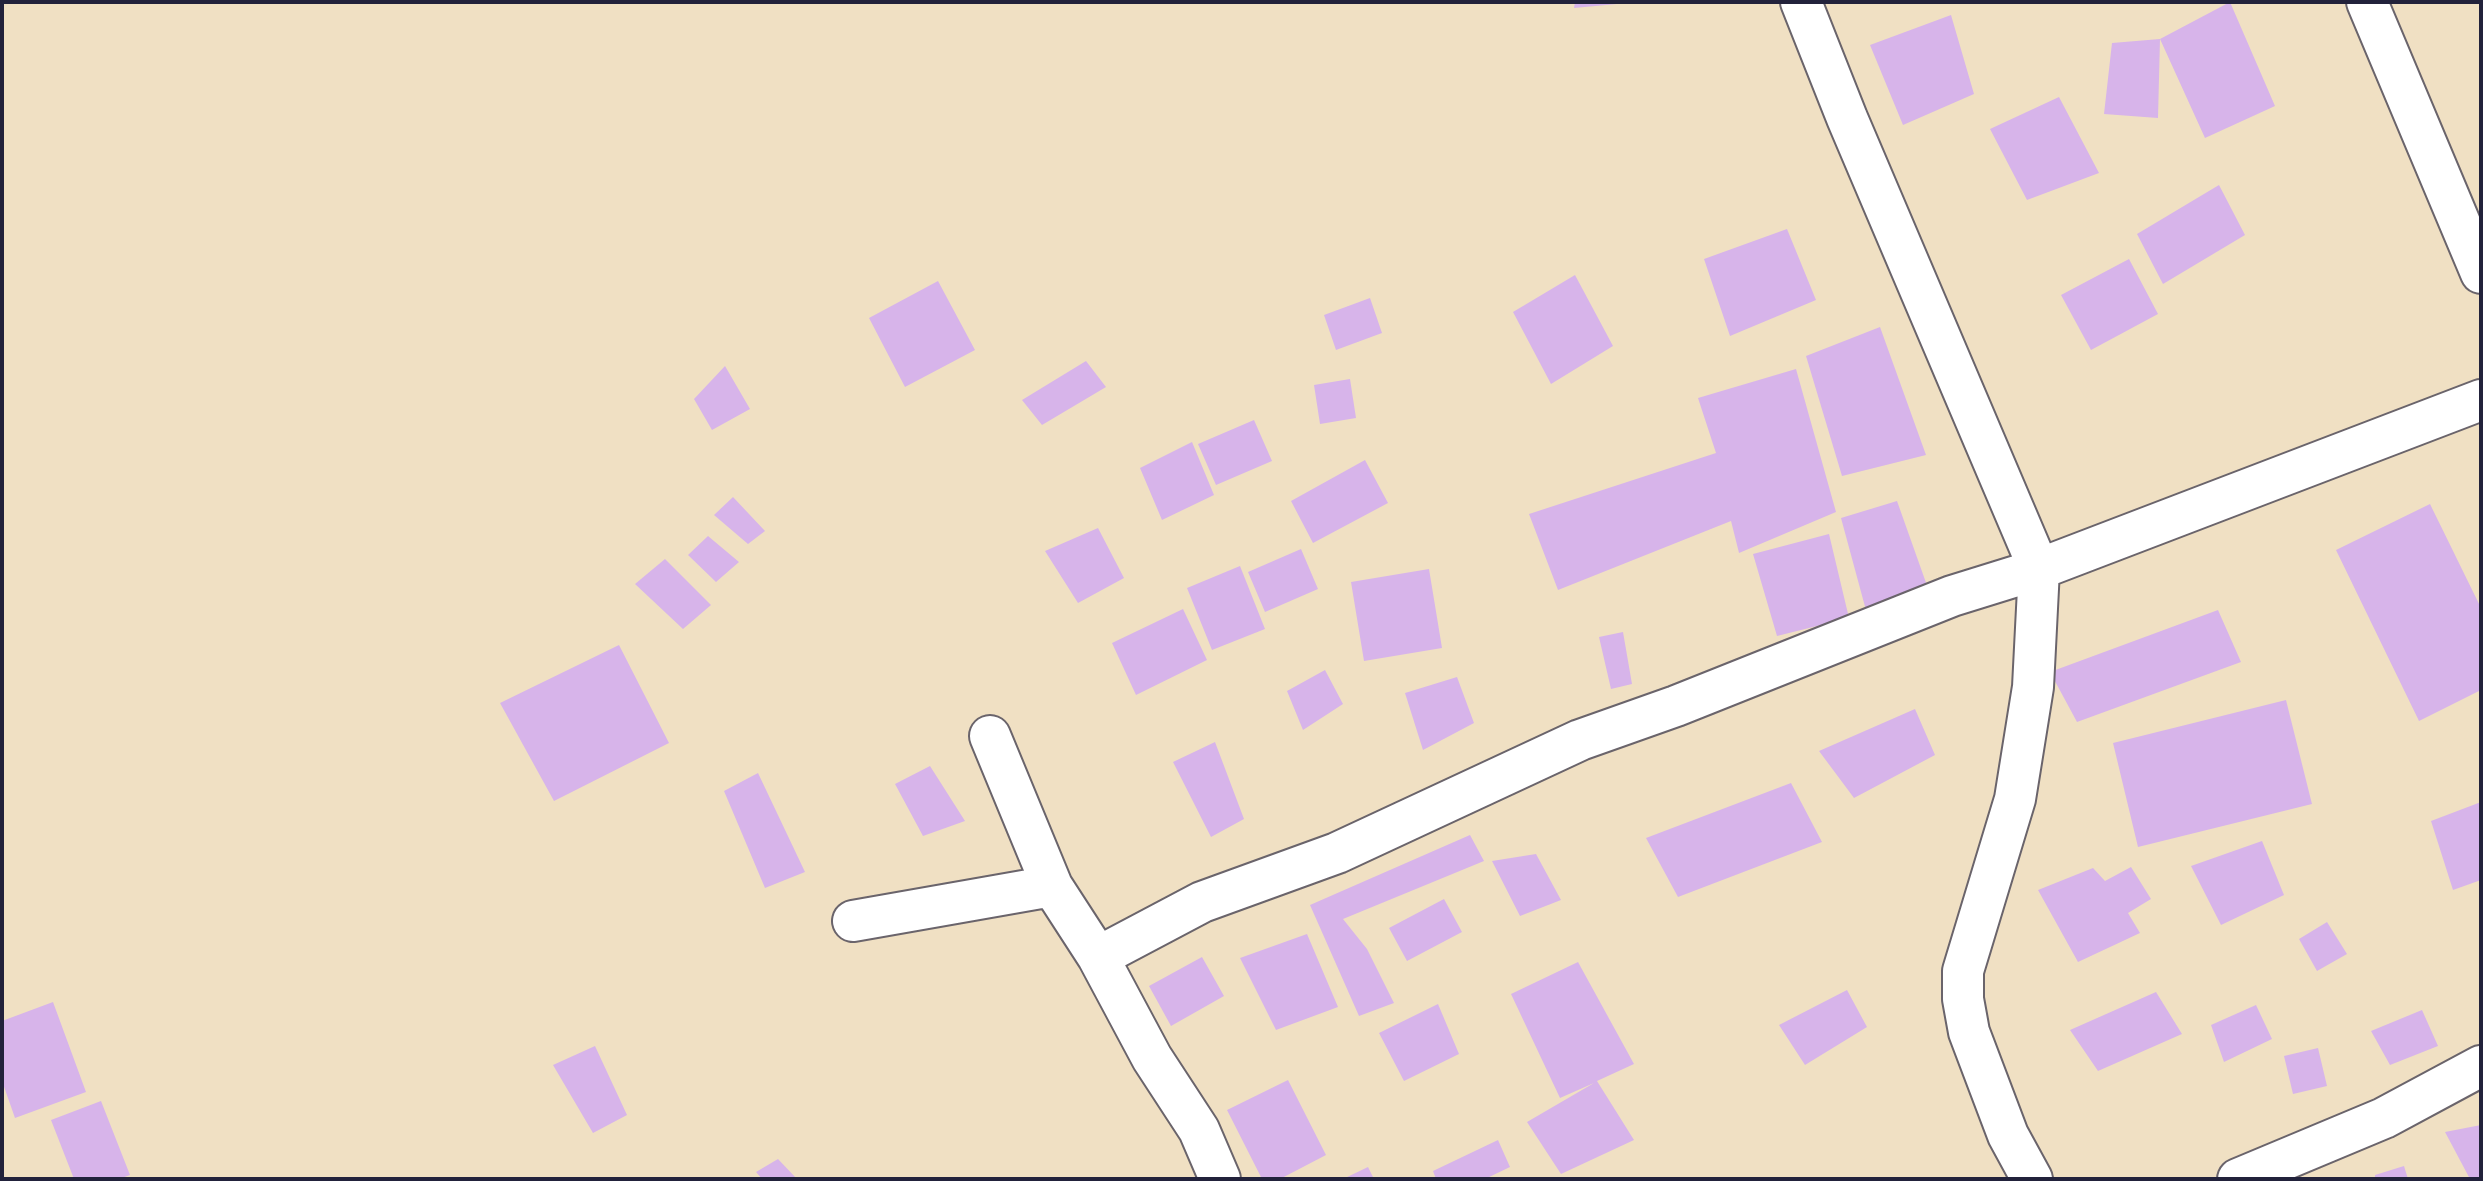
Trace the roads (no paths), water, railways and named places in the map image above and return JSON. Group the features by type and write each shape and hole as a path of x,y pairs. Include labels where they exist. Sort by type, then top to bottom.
{"street":[{"path":"1801,2 2039,569 2033,687 2015,799 1963,971 1963,999 1969,1032 2008,1135 2032,1179"},
{"path":"2367,2 2481,273"},
{"path":"1098,957 1202,902 1337,853 1580,740 1676,706 1952,596 2039,569 2481,400"},
{"path":"990,736 1052,886 1098,957 1152,1058 1199,1130 1220,1179"},
{"path":"853,921 1052,886"},
{"path":"2238,1179 2384,1118 2481,1066"}]}
